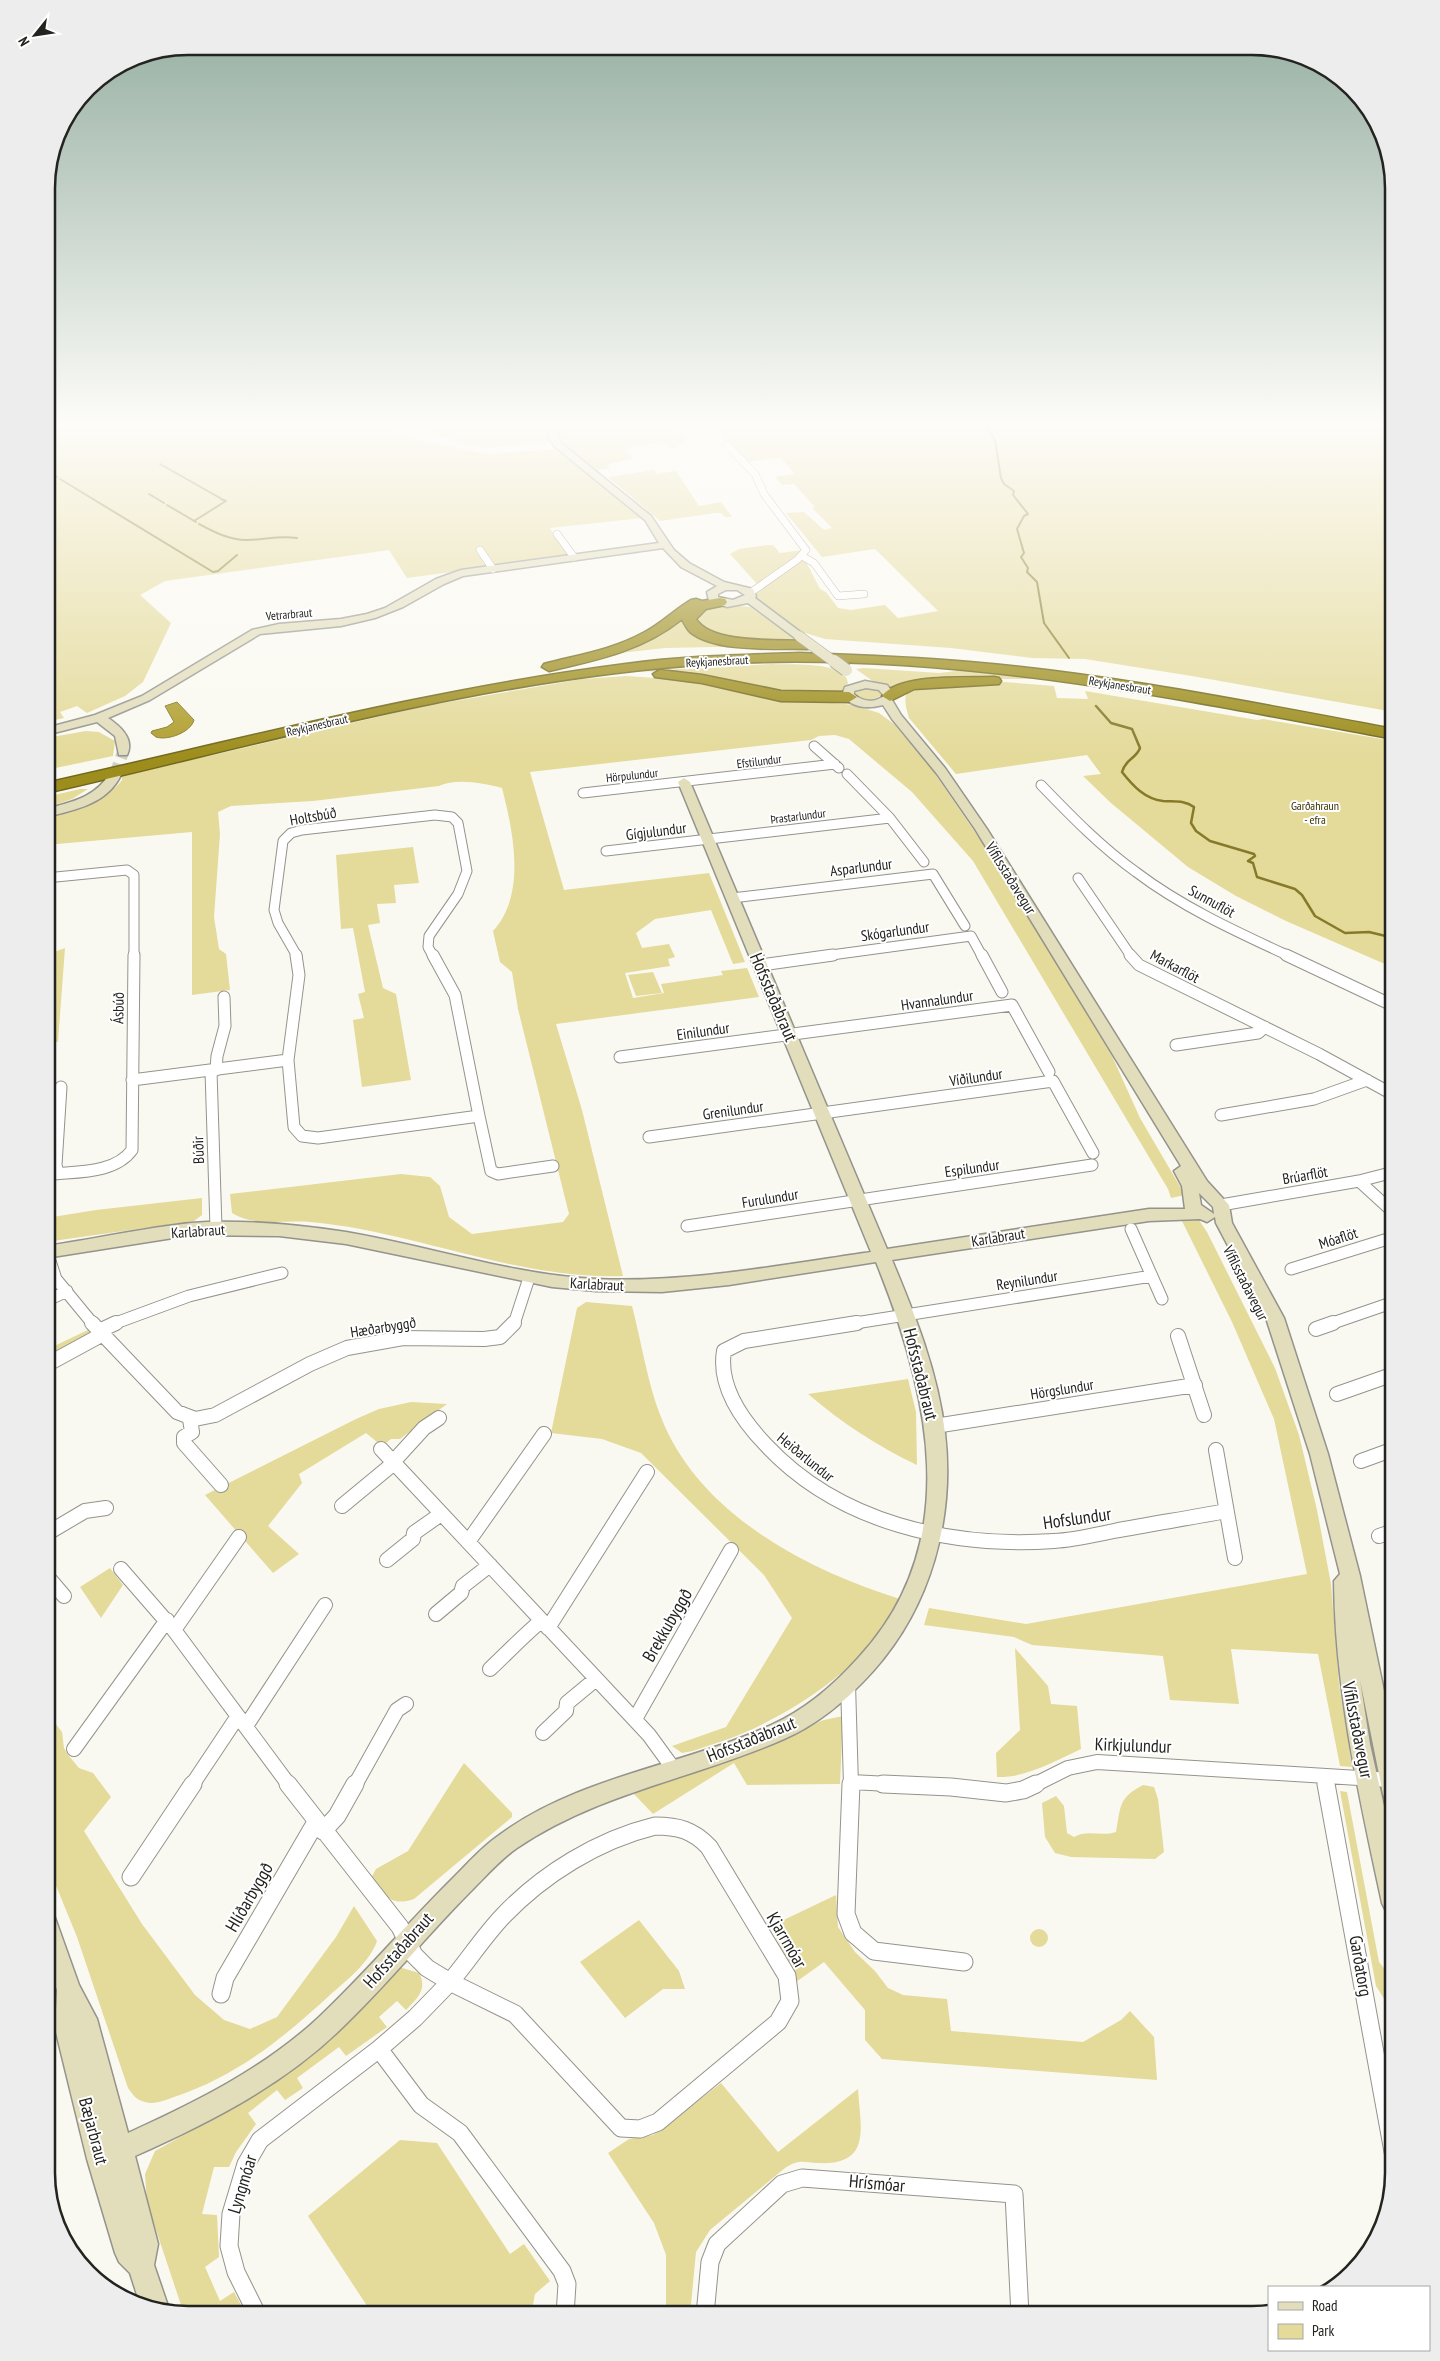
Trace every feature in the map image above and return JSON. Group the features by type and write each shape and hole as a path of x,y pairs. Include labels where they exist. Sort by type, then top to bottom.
{"highway":[{"path":"715,595 706,604 695,610 689,619 694,629 709,636 730,641 838,648"},
{"path":"549,667 608,652 640,641 663,628 689,606 715,595"},
{"name":"Reykjanesbraut","path":"55,773 179,746 367,701 549,667 713,650 838,648 990,657 1200,686 1385,720"},
{"name":"Reykjanesbraut","path":"55,786 374,712 560,679 671,664 726,660 811,659 1000,669 1109,682 1385,732"},
{"path":"560,679 664,675 702,679 781,696 850,682"},
{"path":"888,698 900,689 913,685 989,681 1062,682 1165,692"}],"street":[{"path":"560,537 574,557"},
{"name":"Vífilsstaðavegur","path":"661,537 665,545 684,563 707,579 734,587 800,636 850,682 867,704 896,717"},
{"path":"747,598 802,556 806,551 797,537"},
{"name":"Vetrarbraut","path":"55,730 99,718 164,689 251,634 271,629 328,624 373,616 404,604 453,576 665,545"},
{"path":"480,550 493,569"},
{"path":"802,556 814,563 838,596 864,594"},
{"name":"Vífilsstaðavegur","path":"707,579 715,595 747,598"},
{"path":"715,595 734,587 768,581"},
{"name":"Vífilsstaðavegur","path":"850,682 872,684 887,690 888,698 896,717 942,771 981,829 1201,1185 1219,1205 1224,1222 1275,1318 1319,1454 1344,1554 1385,1753"},
{"path":"867,704 888,698"},
{"path":"99,718 122,736 124,742 123,752"},
{"path":"814,746 836,764 890,818 924,862"},
{"name":"Efstilundur","path":"684,782 836,764"},
{"path":"55,809 101,794 112,784 115,776"},
{"name":"Hörpulundur","path":"583,793 684,782"},
{"name":"Hofsstaðabraut","path":"110,2154 190,2118 238,2092 297,2052 346,2007 406,1941 489,1857 541,1820 593,1795 734,1749 781,1730 825,1703 848,1684 889,1639 905,1614 921,1577 932,1533 936,1472 935,1426 923,1369 906,1315 684,782"},
{"name":"Sunnuflöt","path":"1041,785 1086,831 1114,855 1171,895 1230,928 1385,1002"},
{"name":"Holtsbúð","path":"479,1116 308,1137 297,1133 294,1127 288,1060 299,975 298,959 278,923 274,910 284,838 291,833 302,830 446,815 458,823 466,860 466,877 458,894 429,936 428,943 432,957 455,995 491,1171 498,1174 553,1166"},
{"name":"Þrastarlundur","path":"708,839 890,818"},
{"name":"Gígjulundur","path":"606,851 708,839"},
{"name":"Ásbúð","path":"55,877 123,870 134,874 132,1150 127,1159 106,1167 55,1174"},
{"name":"Asparlundur","path":"732,898 932,874 965,926"},
{"name":"Markarflöt","path":"1078,878 1127,952 1139,965 1385,1091"},
{"name":"Skógarlundur","path":"761,965 972,936 1002,992"},
{"path":"214,1071 216,1056 225,1026 224,997"},
{"name":"Hvannalundur","path":"789,1034 1012,1005 1049,1072"},
{"path":"1176,1045 1258,1033 1265,1028"},
{"name":"Einilundur","path":"620,1057 789,1034"},
{"name":"Vífilsstaðavegur","path":"1114,1046 1143,1107 1188,1181 1197,1208 1216,1227 1264,1320 1286,1354"},
{"path":"132,1080 214,1071 288,1060"},
{"name":"Búðir","path":"214,1071 216,1228"},
{"path":"1221,1115 1308,1100 1350,1088 1367,1080"},
{"name":"Víðilundur","path":"821,1113 1053,1081 1093,1153"},
{"name":"Ásbúð","path":"55,1145 61,1087"},
{"name":"Grenilundur","path":"649,1137 821,1113"},
{"name":"Espilundur","path":"857,1200 1092,1165"},
{"name":"Brúarflöt","path":"1219,1205 1359,1182 1385,1175"},
{"path":"1359,1182 1385,1205"},
{"name":"Furulundur","path":"687,1226 857,1200"},
{"path":"1197,1208 1215,1216 1219,1205"},
{"name":"Karlabraut","path":"55,1251 192,1229 279,1230 346,1238 529,1278 596,1285 686,1285 1197,1208"},
{"path":"1131,1229 1162,1298"},
{"name":"Móaflöt","path":"1291,1270 1385,1240"},
{"path":"55,1360 148,1308 214,1287 282,1273"},
{"path":"55,1276 101,1333 177,1412 190,1418 192,1432 184,1437 184,1443 221,1484"},
{"name":"Reynilundur","path":"906,1315 1152,1276"},
{"name":"Hæðarbyggð","path":"190,1418 199,1420 215,1415 310,1364 363,1344 403,1338 484,1339 500,1337 514,1324 529,1278"},
{"path":"55,1297 67,1291"},
{"path":"1316,1328 1385,1305"},
{"name":"Heiðarlundur","path":"906,1315 744,1341 724,1351 722,1364 734,1400 750,1427 790,1469 831,1497 867,1515 932,1533"},
{"path":"1178,1336 1204,1415"},
{"path":"1337,1394 1385,1377"},
{"name":"Hörgslundur","path":"935,1426 1195,1385"},
{"path":"342,1506 393,1462 424,1428 439,1418"},
{"path":"468,1542 544,1434"},
{"path":"381,1449 649,1735 673,1768"},
{"path":"1216,1450 1235,1558"},
{"path":"1360,1461 1385,1452"},
{"path":"490,1669 511,1650 513,1644 544,1624 647,1472"},
{"path":"55,1529 85,1512 106,1508"},
{"name":"Hofslundur","path":"932,1533 986,1542 1056,1541 1226,1511"},
{"path":"387,1560 413,1538 414,1533 441,1514"},
{"path":"1379,1536 1385,1534"},
{"path":"74,1749 239,1537"},
{"name":"Brekkubyggð","path":"634,1719 731,1550"},
{"name":"Vífilsstaðavegur","path":"1344,1554 1343,1618 1346,1660 1367,1779 1385,1862"},
{"path":"436,1614 461,1593 463,1586 490,1565"},
{"path":"121,1569 171,1625 320,1827 400,1927 406,1941"},
{"path":"55,1586 64,1596"},
{"path":"131,1877 325,1605"},
{"path":"542,1732 566,1711 567,1703 596,1679"},
{"path":"848,1684 851,1782 846,1914 848,1923 854,1934 874,1951 964,1962"},
{"name":"Hlíðarbyggð","path":"220,1994 225,1978 320,1827 337,1816 397,1710 406,1704"},
{"name":"Kirkjulundur","path":"851,1782 951,1787 1006,1793 1023,1790 1068,1768 1098,1762 1367,1779 1385,1785"},
{"name":"Garðatorg","path":"1325,1776 1385,2105"},
{"name":"Kjarrmóar","path":"406,1941 414,1955 427,1968 450,1982 515,2014 610,2117 621,2128 631,2131 645,2128 658,2122 778,2022 786,2009 790,1993 787,1976 709,1848 696,1834 686,1829 666,1825 645,1829 613,1840 580,1856 548,1877 511,1908 485,1936 450,1982"},
{"name":"Bæjarbraut","path":"55,1949 69,1990 85,2019 128,2253 141,2265 152,2301"},
{"name":"Lyngmóar","path":"253,2306 231,2257 228,2241 234,2206 248,2157 260,2140 379,2049 417,2017 450,1982"},
{"path":"379,2049 421,2105 460,2133 562,2271 567,2284 566,2306"},
{"name":"Hrísmóar","path":"706,2306 710,2262 717,2244 782,2184 802,2178 1014,2194 1020,2306"}],"green space":[{"path":"55,537 556,537 568,556 407,578 389,550 165,581 140,595 171,623 143,682 125,696 87,713 77,706 60,712 64,718 55,720"},
{"path":"806,537 1385,537 1385,710 1085,659 1032,658 951,648 825,639 799,631 753,599 755,593 804,558 820,589 826,592 838,608 851,610 885,605 898,618 938,611 875,549 822,557"},
{"path":"773,545 780,553 803,550 799,555 757,584 730,554 739,549"},
{"path":"710,606 750,607 801,642 737,639 711,633 696,621 695,616"},
{"path":"685,614 692,631 766,646 665,648 611,654 650,638"},
{"path":"802,664 828,667 845,676 848,684 842,695 793,695 677,673 644,671"},
{"path":"856,669 939,673 966,670 1063,679 980,679 891,688 874,682"},
{"path":"627,676 699,681 768,697 854,705 879,713 894,724 933,771 999,867 1112,1056 1140,1118 1185,1195 1171,1198 1168,1189 973,861 912,792 849,739 835,735 819,736 811,740 530,772 564,890 709,873 745,962 733,964 711,910 655,919 636,933 642,948 669,944 675,957 668,959 670,966 625,973 633,998 664,993 661,984 723,975 721,971 747,968 759,997 556,1024 582,1110 623,1276 583,1275 544,1271 349,1227 310,1222 250,1220 232,1213 230,1194 401,1174 430,1177 440,1186 449,1217 472,1234 563,1222 569,1214 518,1009 512,972 500,962 493,931 504,916 514,881 513,842 502,788 479,783 453,782 439,786 313,801 231,806 218,812 220,834 214,917 219,949 226,954 230,990 192,995 192,832 55,844 55,812 98,799 115,787 122,780 122,776 425,706 582,679"},
{"name":"Garðahraun - efra","path":"1004,682 1054,686 1057,698 1088,699 1085,691 1385,739 1385,964 1286,921 1236,896 1188,867 1111,803 1083,776 1101,774 1087,755 956,774 909,718 906,704 906,696 909,691 954,684"},
{"path":"864,688 879,691 881,696 867,701 854,696 855,691"},
{"path":"86,731 99,732 115,741 113,756 55,768 55,736"},
{"path":"88,789 72,799 55,805 55,795"},
{"path":"413,847 419,883 394,885 396,903 377,904 380,923 368,925 383,988 396,994 411,1080 362,1087 353,1020 364,1018 358,994 365,992 353,928 341,929 336,855"},
{"path":"65,948 58,1042 55,1042 55,952"},
{"path":"653,972 662,993 636,996 628,975"},
{"path":"202,1198 202,1215 194,1221 55,1241 55,1217"},
{"path":"1180,1217 1199,1220 1207,1232 1275,1368 1299,1435 1317,1510 1331,1584 1339,1684 1352,1767 1340,1766 1318,1654 1231,1649 1239,1704 1170,1700 1163,1656 1032,1645 1014,1637 924,1625 929,1608 1026,1624 1307,1574 1274,1419 1232,1322"},
{"path":"586,1302 632,1306 648,1377 661,1417 678,1451 701,1482 728,1509 759,1533 793,1554 828,1572 900,1599 874,1639 858,1657 822,1688 782,1714 753,1729 693,1751 682,1753 672,1746 726,1727 792,1618 764,1575 641,1453 602,1439 551,1433 577,1308"},
{"path":"90,1329 94,1335 55,1354 55,1346"},
{"path":"908,1379 916,1412 917,1465 860,1433 808,1394"},
{"path":"411,1402 447,1404 400,1439 391,1439 382,1446 366,1433 299,1474 302,1483 268,1526 299,1554 273,1573 205,1495 356,1419 379,1409"},
{"path":"110,1568 123,1585 101,1618 80,1587"},
{"path":"1015,1648 1048,1686 1051,1704 1077,1706 1081,1749 1029,1772 1008,1777 997,1777 996,1753 1020,1730"},
{"path":"843,1716 840,1784 747,1785 734,1763 653,1814 632,1792 824,1720"},
{"path":"55,1723 62,1732 64,1748 69,1756 79,1768 93,1773 111,1797 84,1831 142,1924 195,1995 224,2020 250,2029 277,2017 336,1937 354,1906 377,1941 374,1949 357,1971 294,2027 258,2055 197,2088 164,2101 149,2103 139,2100 128,2088 77,1937 55,1883"},
{"path":"464,1763 512,1813 512,1817 414,1899 399,1901 389,1898 371,1878 376,1869 408,1851"},
{"path":"1143,1785 1154,1787 1158,1799 1164,1852 1155,1859 1071,1857 1055,1853 1045,1837 1042,1803 1056,1796 1064,1806 1067,1833 1074,1837 1089,1833 1111,1833 1116,1832 1120,1809 1125,1799"},
{"path":"1340,1791 1347,1792 1379,1962 1385,1969 1385,2000 1376,1986"},
{"path":"836,1895 838,1927 855,1952 875,1971 888,1988 903,1995 947,1999 951,2031 1083,2042 1121,2020 1130,2011 1154,2037 1157,2080 882,2059 865,2040 865,2010 824,1962 796,1982 771,1926"},
{"path":"639,1920 679,1971 685,1989 663,1989 625,2018 580,1962"},
{"path":"1039,1929 1045,1932 1048,1938 1045,1944 1039,1947 1033,1944 1030,1938 1033,1932"},
{"path":"399,1967 419,1973 422,1989 414,2002 406,2010 397,2001 379,2017 387,2027 346,2056 339,2047 297,2078 303,2088 285,2100 277,2090 248,2113 256,2124 236,2152 229,2167 214,2167 202,2214 217,2215 219,2257 205,2267 220,2301 234,2292 242,2306 181,2306 147,2203 145,2174 155,2151 243,2102 290,2069"},
{"path":"721,2083 778,2152 858,2089 861,2129 855,2151 848,2158 836,2162 797,2162 790,2165 710,2230 696,2252 691,2306 666,2306 666,2255 654,2223 608,2153 629,2139 653,2135"},
{"path":"400,2140 437,2143 510,2254 524,2244 550,2281 535,2294 533,2306 367,2306 308,2216"}],"shaded area":[{"path":"177,702 194,720 192,724 184,732 173,737 156,737 151,733 152,731 167,727 174,722 165,706"}],"waterway":[{"path":"156,537 213,572 218,571 237,555"},
{"path":"229,537 240,540 282,537"},
{"path":"286,537 297,538"},
{"path":"1019,537 1024,553 1021,557 1028,568 1027,572 1037,582 1044,623 1069,658"},
{"path":"1096,706 1111,723 1132,729 1140,748 1126,764 1122,772 1145,795 1157,800 1183,802 1194,807 1191,823 1196,831 1210,841 1254,854 1255,856 1248,861 1253,863 1257,877 1295,889 1302,895 1315,916 1345,933 1369,932 1385,936"}],"tunnel":[{"path":"115,775 123,752"}]}
